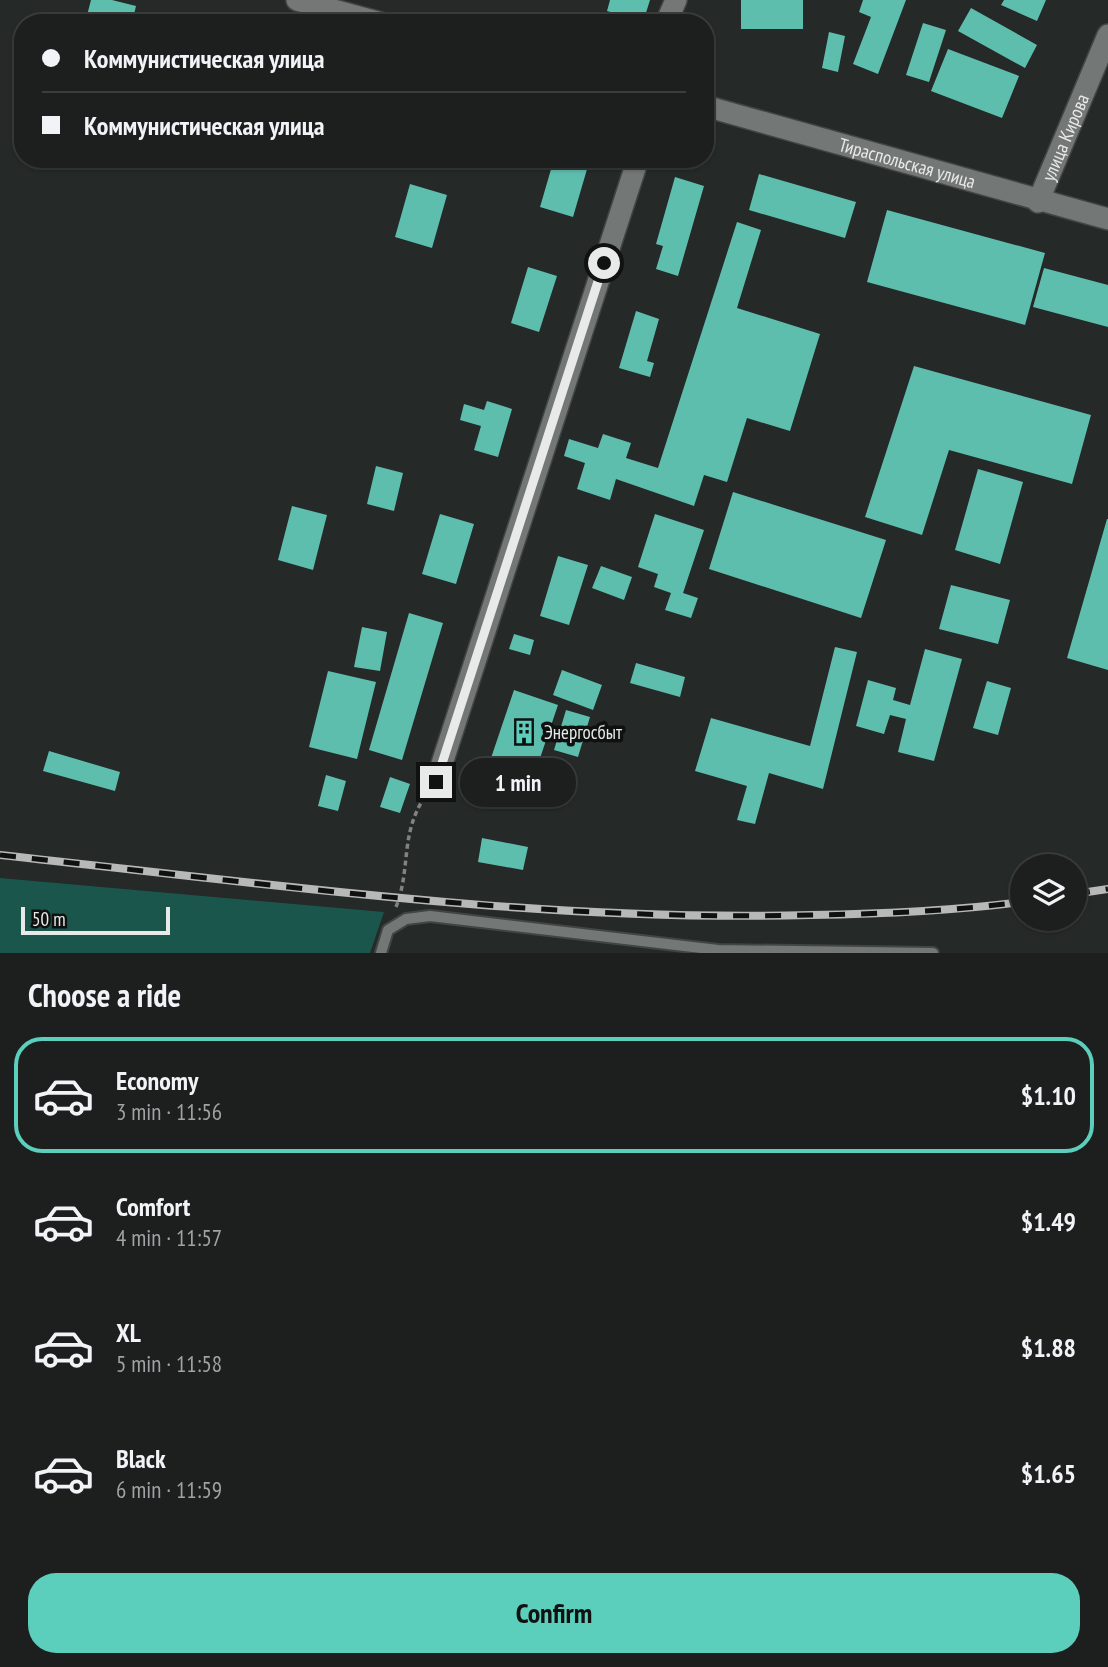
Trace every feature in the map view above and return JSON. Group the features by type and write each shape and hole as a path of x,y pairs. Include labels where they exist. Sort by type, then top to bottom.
{"street":[{"path":"297,0 348,14"},
{"name":"улица Кирова","path":"1038,202 1108,35"},
{"name":"Тираспольская улица","path":"714,109 1038,202 1108,219"},
{"path":"436,782 635,168"}],"lane":[{"path":"381,953 388,930 406,919 430,916 718,950 933,953"}],"path":[{"path":"388,930 405,876 408,834 416,811 436,782"}],"green space":[{"path":"0,878 384,912 370,953 0,953"}],"building":[{"path":"91,0 112,0 136,6 134,14 87,14"},
{"path":"610,0 650,0 646,14 617,14 607,11"},
{"path":"741,0 803,0 803,29 741,29"},
{"path":"863,0 906,0 878,74 853,64 871,17 859,12"},
{"path":"1004,0 1046,0 1037,21 1001,5"},
{"path":"971,8 1037,45 1025,68 958,31"},
{"path":"923,23 946,30 929,82 906,75"},
{"path":"829,32 845,36 838,72 822,68"},
{"path":"948,49 1019,76 1002,118 931,91"},
{"path":"551,168 587,168 573,217 540,207"},
{"path":"759,174 856,202 845,238 749,210"},
{"path":"675,177 704,186 678,276 656,269 663,246 656,244"},
{"path":"410,184 447,195 432,248 395,237"},
{"path":"887,210 1045,253 1025,325 867,282"},
{"path":"737,222 761,230 737,308 820,334 790,431 747,418 727,482 704,475 694,506 616,479 610,500 577,489 585,463 564,456 569,439 598,448 603,434 631,443 626,458 658,468"},
{"path":"528,267 557,276 539,332 511,323"},
{"path":"1044,268 1108,285 1108,327 1033,307"},
{"path":"636,311 659,319 647,361 654,363 650,377 619,368"},
{"path":"914,366 1091,415 1072,484 949,450 922,535 865,517"},
{"path":"487,401 512,409 498,457 474,450 481,426 460,420 464,404 484,410"},
{"path":"376,466 403,473 394,511 367,504"},
{"path":"978,469 1023,482 1000,564 955,550"},
{"path":"733,492 886,540 861,618 709,569"},
{"path":"292,506 327,515 313,570 278,560"},
{"path":"440,514 474,524 456,584 422,574"},
{"path":"655,514 704,530 683,593 698,598 691,618 665,610 671,593 654,587 658,574 638,567"},
{"path":"1108,519 1108,670 1067,658"},
{"path":"558,556 588,565 569,625 540,616"},
{"path":"601,566 632,577 624,600 592,588"},
{"path":"951,585 1010,600 998,644 939,629"},
{"path":"409,613 443,623 402,760 369,750"},
{"path":"362,627 387,632 380,671 354,667"},
{"path":"514,634 534,640 530,655 509,649"},
{"path":"835,647 857,652 823,789 769,773 755,824 737,820 747,786 695,771 711,718 810,746"},
{"path":"925,649 962,659 934,761 898,752 906,719 890,715 884,734 856,726 868,680 896,688 893,700 910,705"},
{"path":"636,663 685,677 680,697 630,683"},
{"path":"562,670 602,685 593,710 553,695"},
{"path":"328,671 376,682 357,759 309,747"},
{"path":"987,681 1011,688 998,735 973,728"},
{"name":"Энергосбыт","path":"514,690 558,705 535,773 491,758"},
{"path":"566,710 590,717 578,757 554,750"},
{"path":"49,751 120,772 115,791 43,771"},
{"path":"326,775 346,781 338,811 318,806"},
{"path":"390,777 410,784 400,813 380,807"},
{"path":"482,838 528,847 523,870 478,862"}],"railway":[{"path":"0,855 304,889 608,913 709,916 837,915 943,910 1010,903"},
{"path":"1087,892 1108,889"}],"place":[{"name":"Энергосбыт","path":"524,732"}],"route":[{"path":"436,782 604,263"}]}
